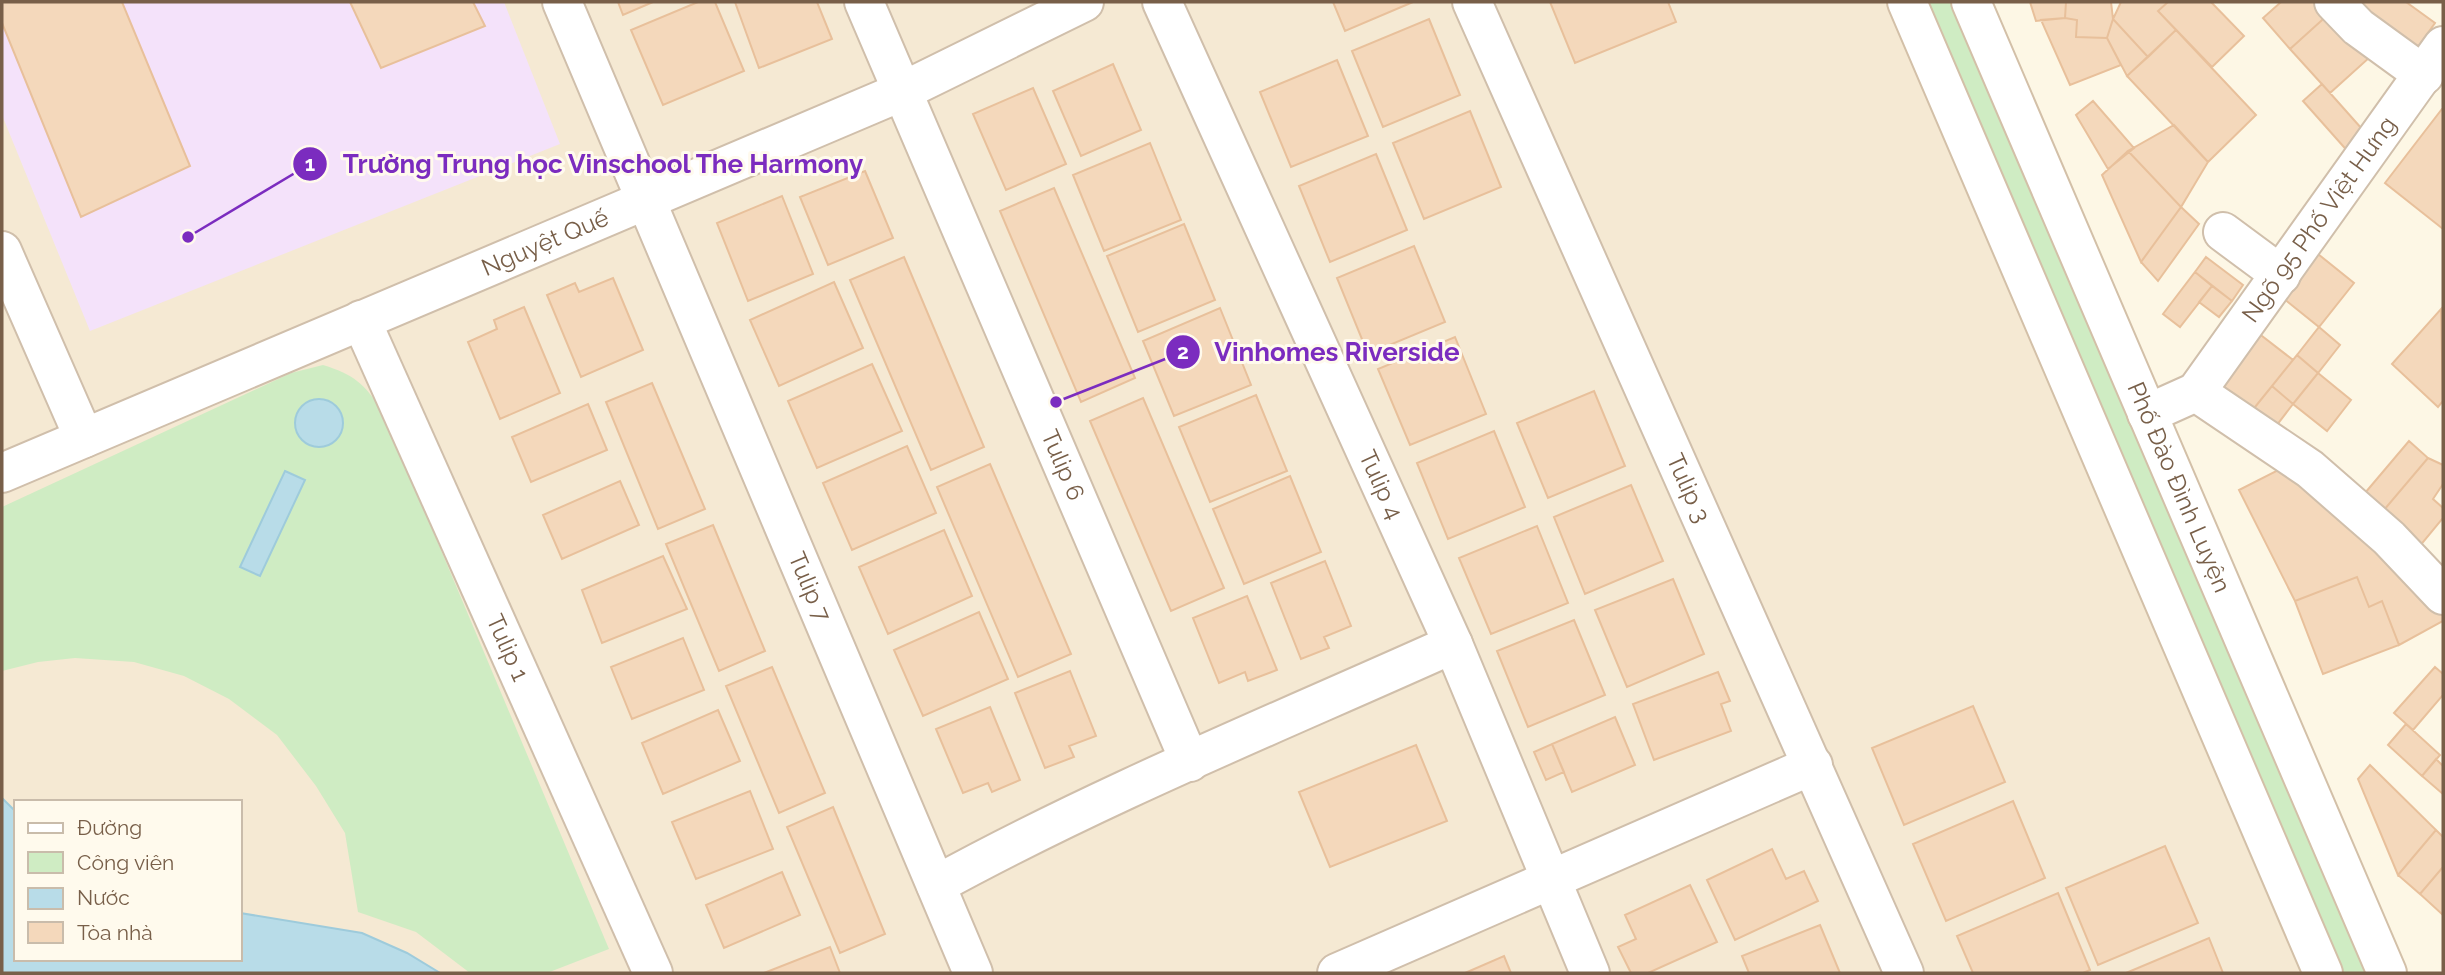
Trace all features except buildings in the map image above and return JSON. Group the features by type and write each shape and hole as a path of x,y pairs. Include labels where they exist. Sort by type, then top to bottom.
{"street":[{"name":"Tulip 7","path":"562,2 973,973"},
{"name":"Tulip 6","path":"863,2 1190,762"},
{"name":"Nguyệt Quế","path":"2,473 903,91 1084,2"},
{"name":"Tulip 4","path":"1162,2 1453,644 1590,973"},
{"name":"Tulip 3","path":"1472,2 1904,973"},
{"path":"1907,2 2323,973"},
{"name":"Phố Đào Đình Luyện","path":"1971,2 2387,973"},
{"path":"2333,2 2358,27 2434,61"},
{"name":"Ngõ 95 Phố Việt Hưng","path":"2196,392 2434,61"},
{"path":"2223,232 2281,275"},
{"path":"2,251 84,438"},
{"name":"Tulip 1","path":"361,320 653,973"},
{"path":"2147,414 2196,392 2310,469 2389,538 2443,595"},
{"path":"936,885 981,860 1190,762 1453,644"},
{"path":"1337,973 1813,765"}],"shaded area":[{"path":"2,2 1954,2 2334,973 2,973"},
{"path":"2,2 504,2 560,144 90,331 2,115"}],"green space":[{"path":"1926,2 1952,2 2368,973 2341,973"},
{"path":"323,365 343,372 357,381 382,410 609,949 547,973 470,973 416,932 358,912 345,833 316,786 277,735 229,699 184,676 134,662 75,658 38,662 2,671 2,507 291,373"}],"water":[{"path":"319,399 336,406 343,423 336,440 319,447 302,440 295,423 302,406"},
{"path":"285,471 305,480 260,576 240,567"},
{"path":"2,798 14,810 14,961 242,961 242,913 362,933 407,953 440,973 2,973"}],"place":[{"name":"Trường Trung học Vinschool The Harmony","path":"188,237"},
{"name":"Vinhomes Riverside","path":"1056,402"}]}
